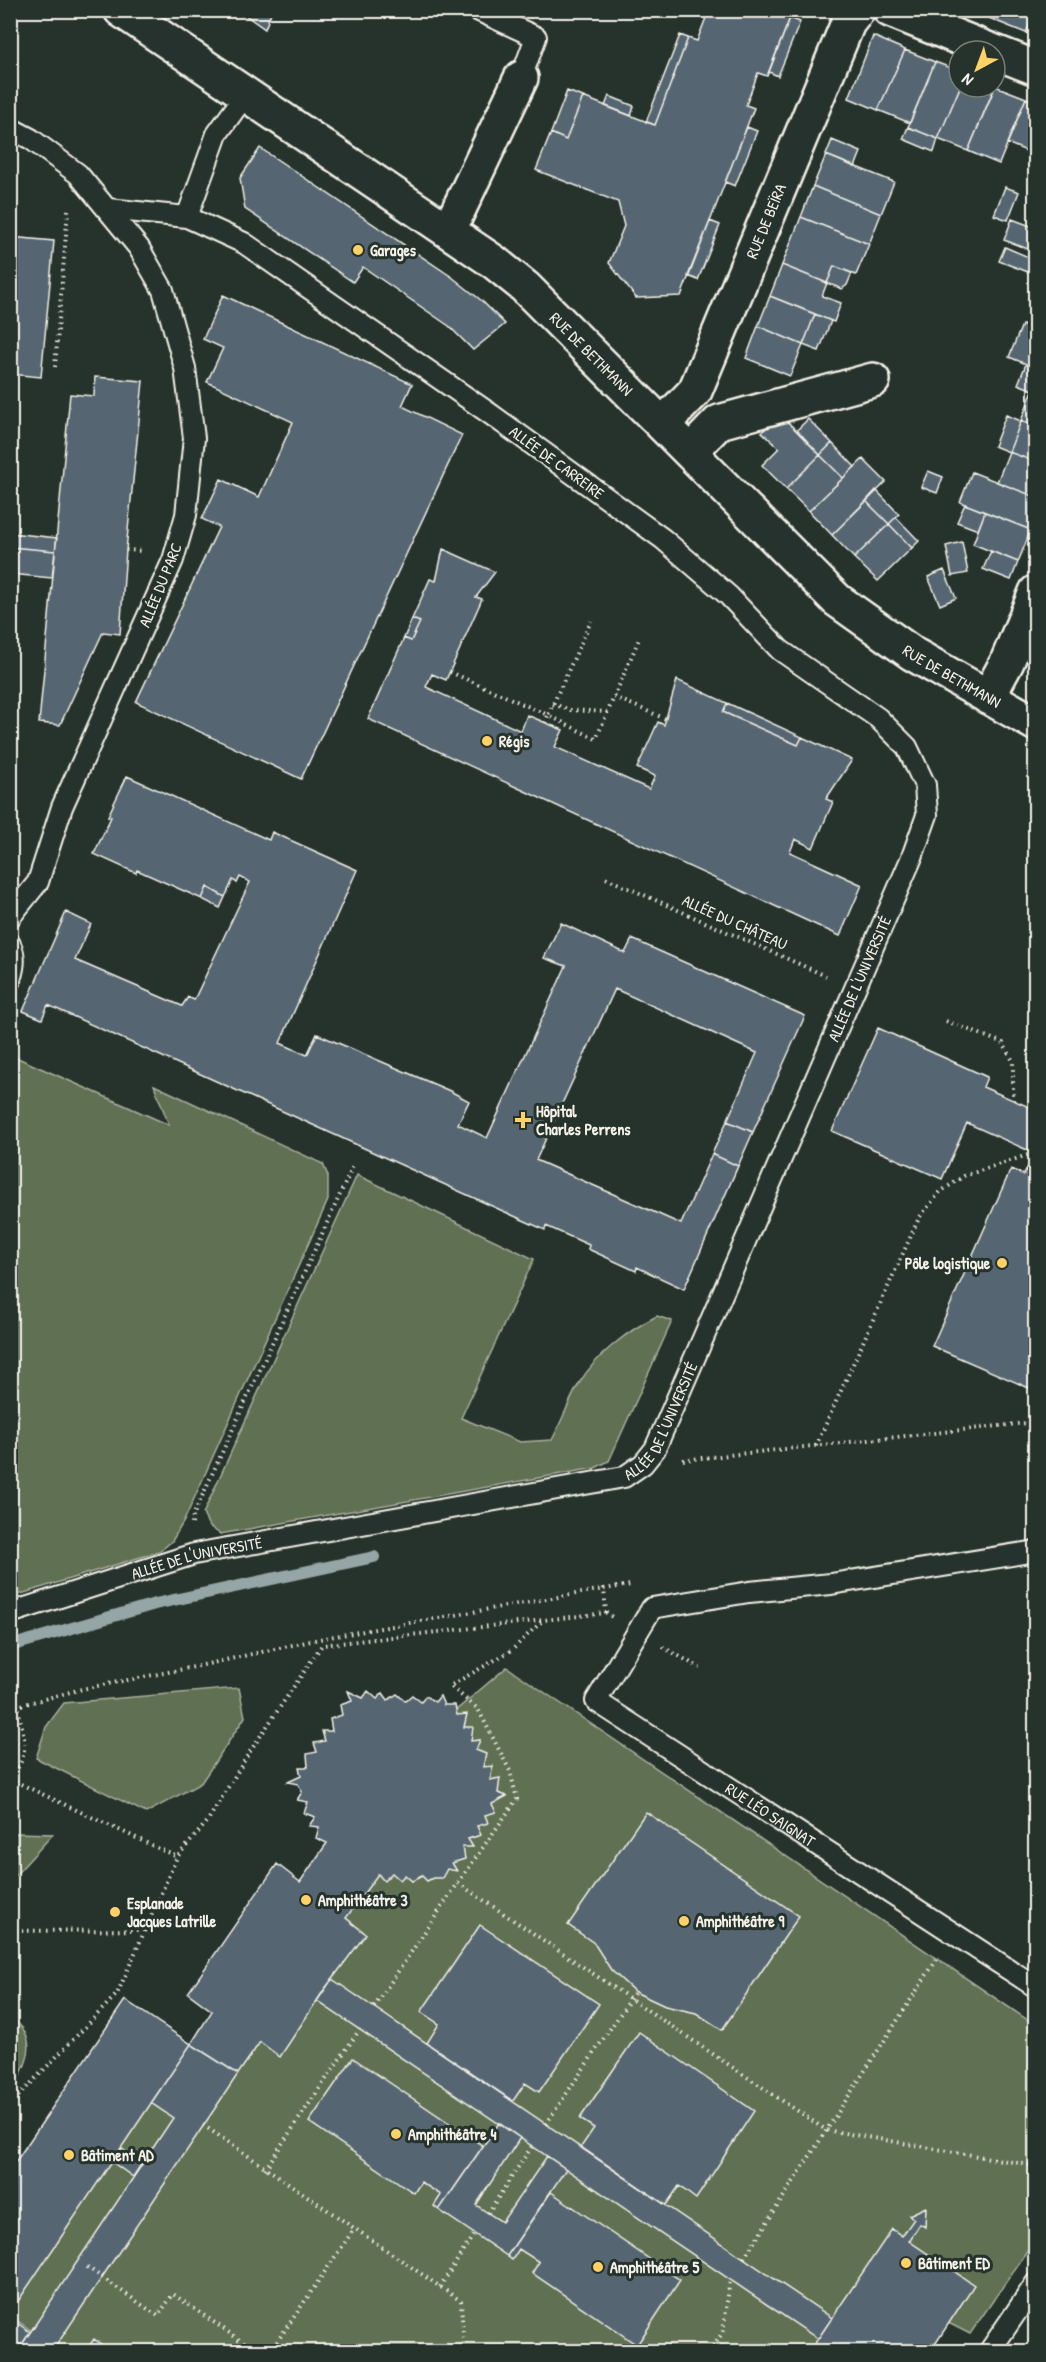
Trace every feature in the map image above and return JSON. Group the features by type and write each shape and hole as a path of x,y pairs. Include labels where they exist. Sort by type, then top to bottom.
{"street":[{"name":"RUE DE BETHMANN","path":"122,10 449,230 525,287 837,600 913,654 1035,724"},
{"name":"RUE DE BEÏRA","path":"663,424 695,391 848,23 858,10"},
{"path":"890,10 962,39"},
{"path":"1007,57 1035,68"},
{"path":"449,230 521,78"},
{"path":"690,452 719,422 873,380"},
{"path":"988,697 1007,662 1035,592"}],"lane":[{"path":"477,10 536,38 521,78"},
{"path":"187,217 217,134 246,94"},
{"name":"ALLÉE DU PARC","path":"10,128 31,140 78,174 139,248 163,290 185,368 194,438 186,515 173,560 62,807 38,882 10,917"},
{"name":"ALLÉE DE CARREIRE","path":"108,209 187,217 244,243 489,413 663,539 729,596 780,650 878,718 906,747 925,785 927,815"},
{"name":"ALLÉE DE L'UNIVERSITÉ","path":"10,1613 194,1554 624,1477 643,1464 660,1439 912,857 927,815"},
{"path":"10,944 14,953 15,967 10,980"},
{"name":"RUE LÉO SAIGNAT","path":"1035,1551 843,1582 749,1592 652,1608 596,1701 1035,1986"},
{"path":"989,2352 1035,2283"}],"path":[{"path":"55,367 68,209"},
{"path":"545,723 591,621"},
{"path":"450,672 596,739 639,639"},
{"path":"614,697 666,719"},
{"path":"553,704 570,710 607,711"},
{"name":"ALLÉE DU CHÂTEAU","path":"606,878 854,989"},
{"path":"946,1021 1003,1043 1013,1061 1013,1100"},
{"path":"816,1446 920,1218 940,1192 964,1176 1034,1153"},
{"path":"194,1554 189,1536 193,1516 354,1164"},
{"path":"643,1464 1035,1422"},
{"path":"10,1708 82,1689 324,1638 604,1589"},
{"path":"10,2105 117,1994 177,1857 207,1822 249,1753 322,1645 606,1613 700,1668"},
{"path":"374,2007 517,1799 510,1771 478,1709 450,1686 512,1650 542,1621"},
{"path":"18,1706 26,1745 24,1760 10,1778 177,1857"},
{"path":"458,1883 826,2130 1035,2166"},
{"path":"10,1930 144,1930"},
{"path":"744,2258 954,1933"},
{"path":"546,2124 636,1992"},
{"path":"265,2169 360,2029"},
{"path":"203,2125 461,2301 464,2352"},
{"path":"488,2213 532,2146"},
{"path":"270,2352 354,2229"},
{"path":"440,2288 474,2234"},
{"path":"87,2267 158,2316 173,2294 257,2352"},
{"path":"710,2352 723,2332 730,2280"}],"green space":[{"path":"11,1055 169,1125 154,1085 323,1164 328,1176 328,1200 184,1521 172,1541 160,1551 11,1597"},
{"path":"357,1175 534,1259 461,1418 520,1442 552,1440 580,1382 604,1353 636,1328 657,1316 672,1321 609,1461 595,1468 220,1534 209,1526 203,1514"},
{"path":"507,1667 1035,2025 1035,2240 970,2334 911,2304 876,2351 60,2351 11,2316 10,2242 192,2048 375,1779"},
{"path":"239,1688 245,1717 201,1783 146,1813 36,1758 46,1727 64,1703"},
{"path":"14,1833 53,1834 11,1880 11,1838"},
{"path":"11,2017 21,2026 29,2044 26,2062 11,2092"}],"building":[{"path":"238,10 272,10 265,29"},
{"path":"709,10 793,10 767,76 758,73 746,105 754,108 681,296 636,298 609,263 624,226 618,202 536,170 551,133 566,140 583,97 655,125 688,38 697,41"},
{"path":"971,10 1000,10 996,21"},
{"path":"1000,10 1035,10 1026,33 996,21"},
{"path":"1036,10 1036,37 1026,33"},
{"path":"790,18 800,22 778,76 769,72"},
{"path":"680,35 688,38 655,125 646,122"},
{"path":"873,36 905,50 878,110 849,98"},
{"path":"905,50 935,62 910,123 878,110"},
{"path":"935,62 947,66 947,99 955,99 938,139 908,127"},
{"path":"567,91 583,97 566,140 551,133"},
{"path":"1007,91 1026,98 999,164 968,151 990,99 1007,99"},
{"path":"609,96 634,106 631,116 605,106"},
{"path":"1026,98 1036,102 1036,155 1007,143"},
{"path":"955,99 990,99 968,151 938,139"},
{"path":"747,127 757,131 735,186 725,182"},
{"path":"908,127 938,139 934,152 903,139"},
{"path":"832,140 861,152 855,167 826,155"},
{"name":"Garages","path":"260,148 452,277 482,301 505,324 473,350 449,326 363,267 353,282 245,209 240,178"},
{"path":"826,155 894,182 881,214 813,186"},
{"path":"813,186 881,214 869,244 801,217"},
{"path":"1005,187 1019,192 1008,220 994,215"},
{"path":"801,217 869,244 856,275 834,266 827,283 782,265"},
{"path":"1012,219 1036,228 1036,252 1004,240"},
{"path":"710,221 720,225 698,280 688,276"},
{"path":"10,237 54,241 41,377 10,374"},
{"path":"1005,247 1033,259 1028,272 999,261"},
{"path":"782,265 827,283 822,296 841,303 834,322 770,296"},
{"path":"834,266 852,273 847,285 842,289 827,283"},
{"path":"223,295 412,384 402,406 462,435 301,779 136,702 219,527 202,519 221,479 259,497 293,422 207,382 223,348 203,339"},
{"path":"770,296 815,314 803,345 758,326"},
{"path":"1036,297 1036,331 1024,326"},
{"path":"815,314 831,321 819,351 803,345"},
{"path":"1022,325 1036,331 1036,368 1009,357"},
{"path":"758,326 803,345 790,376 746,358"},
{"path":"1026,364 1036,368 1033,390 1018,384"},
{"path":"95,377 143,381 120,634 103,632 60,725 39,723 70,394 94,396"},
{"path":"1033,390 1036,391 1036,427 1021,421"},
{"path":"780,414 820,455 786,489 762,465 779,448 762,432"},
{"path":"1006,415 1021,421 1009,452 994,446"},
{"path":"808,419 832,443 820,455 797,430"},
{"path":"1021,421 1036,427 1036,462 1009,452"},
{"path":"832,443 855,467 843,478 820,455"},
{"path":"1009,452 1036,462 1036,497 997,482"},
{"path":"820,455 843,478 809,511 786,489"},
{"path":"863,459 886,482 832,535 809,511"},
{"path":"928,471 943,477 937,493 921,487"},
{"path":"972,472 1036,497 1036,518 1031,530 960,502"},
{"path":"876,490 899,514 889,524 866,501"},
{"path":"866,501 889,524 854,558 832,535"},
{"path":"965,504 985,512 978,530 957,522"},
{"path":"985,512 1031,530 1018,562 973,544"},
{"path":"896,517 919,541 912,548 889,524"},
{"path":"889,524 912,548 878,581 854,558"},
{"path":"10,533 57,538 55,551 10,547"},
{"path":"962,542 968,573 952,576 946,546"},
{"path":"10,547 55,551 52,578 10,574"},
{"name":"Régis","path":"443,549 495,572 476,597 482,599 446,680 432,674 426,687 521,731 527,715 563,730 555,747 649,789 655,776 637,768 658,722 664,725 677,680 727,703 723,712 798,745 802,737 852,760 826,799 833,802 813,848 795,839 790,852 862,885 840,936 368,719 404,638 411,641 420,622 412,619 430,579 436,581"},
{"path":"991,551 1018,562 1011,580 983,569"},
{"path":"944,570 956,598 940,605 928,577"},
{"path":"412,619 420,622 411,641 404,638"},
{"path":"727,703 802,737 798,745 723,712"},
{"path":"127,776 269,840 272,832 357,870 280,1043 307,1055 317,1034 450,1091 469,1101 458,1124 487,1138 566,966 544,958 561,923 625,953 632,939 805,1016 753,1132 727,1121 757,1053 615,989 536,1160 681,1224 712,1154 738,1166 684,1289 637,1267 636,1271 588,1249 589,1245 546,1226 545,1230 48,1005 42,1019 23,1011 66,912 91,924 75,960 182,1006 188,997 194,1000 250,882 240,877 237,883 233,880 225,897 207,887 202,899 94,854 111,817 108,816"},
{"path":"207,887 225,897 220,908 202,899"},
{"name":"Pôle logistique","path":"878,1028 987,1077 983,1087 1036,1110 1036,1391 932,1346 1011,1169 1024,1175 1034,1153 967,1123 942,1179 832,1131"},
{"path":"727,1121 753,1132 738,1166 712,1154"},
{"name":"Amphithéâtre 3","path":"348,1691 363,1698 368,1691 377,1699 383,1693 388,1700 397,1694 405,1701 412,1695 421,1702 426,1696 435,1702 440,1696 444,1705 455,1705 457,1715 467,1714 464,1727 473,1727 471,1741 480,1740 476,1750 486,1754 483,1767 493,1766 490,1780 500,1778 498,1793 507,1796 492,1804 496,1812 485,1815 488,1823 477,1826 481,1835 468,1839 473,1847 463,1847 465,1859 452,1863 457,1871 447,1869 442,1878 427,1881 422,1876 412,1881 405,1875 400,1880 392,1873 384,1881 378,1874 346,1918 366,1934 324,1990 280,2057 260,2042 238,2074 191,2044 212,2011 188,1993 277,1864 300,1882 327,1843 316,1838 319,1827 309,1826 315,1817 304,1813 308,1802 297,1800 302,1792 298,1784 288,1782 301,1776 299,1767 308,1767 307,1754 317,1752 314,1743 325,1741 322,1731 332,1731 330,1719 342,1715 340,1705 352,1701"},
{"name":"Amphithéâtre 9","path":"646,1812 799,1916 722,2030 696,2013 665,2006 635,1992 611,1970 594,1943 568,1925"},
{"path":"480,1925 599,2004 539,2092 525,2083 513,2101 427,2043 439,2024 421,2012"},
{"path":"332,1979 832,2318 818,2339 317,2001"},
{"name":"Bâtiment AD","path":"125,2000 191,2044 10,2313 10,2170"},
{"path":"639,2032 754,2111 696,2199 679,2186 666,2205 581,2147 594,2128 580,2119 581,2117"},
{"path":"191,2044 238,2074 52,2352 17,2352 173,2118 151,2103"},
{"name":"Amphithéâtre 4","path":"353,2058 483,2146 439,2210 434,2206 441,2195 421,2182 414,2193 309,2122"},
{"path":"499,2123 520,2138 476,2205 502,2222 547,2156 566,2169 507,2256 439,2210"},
{"path":"121,2148 142,2163 133,2177 112,2162"},
{"name":"Amphithéâtre 5","path":"551,2192 680,2280 637,2345 532,2273 539,2262 519,2249 512,2260 507,2256"},
{"name":"Bâtiment ED","path":"926,2207 925,2227 920,2224 909,2241 974,2285 930,2352 809,2352 892,2229 902,2236 914,2219 909,2215"},
{"path":"10,2318 30,2332 21,2346 10,2339"},
{"path":"94,2339 112,2352 85,2352"}],"waterway":[{"path":"10,1646 155,1604 374,1557"}],"place":[{"name":"Garages","path":"358,250"},
{"name":"Régis","path":"487,741"},
{"name":"Hôpital Charles Perrens","path":"523,1120"},
{"name":"Pôle logistique","path":"1002,1263"},
{"name":"Amphithéâtre 3","path":"306,1900"},
{"name":"Esplanade Jacques Latrille","path":"115,1912"},
{"name":"Amphithéâtre 9","path":"684,1921"},
{"name":"Amphithéâtre 4","path":"396,2134"},
{"name":"Bâtiment AD","path":"69,2155"},
{"name":"Bâtiment ED","path":"906,2263"},
{"name":"Amphithéâtre 5","path":"598,2267"}]}
